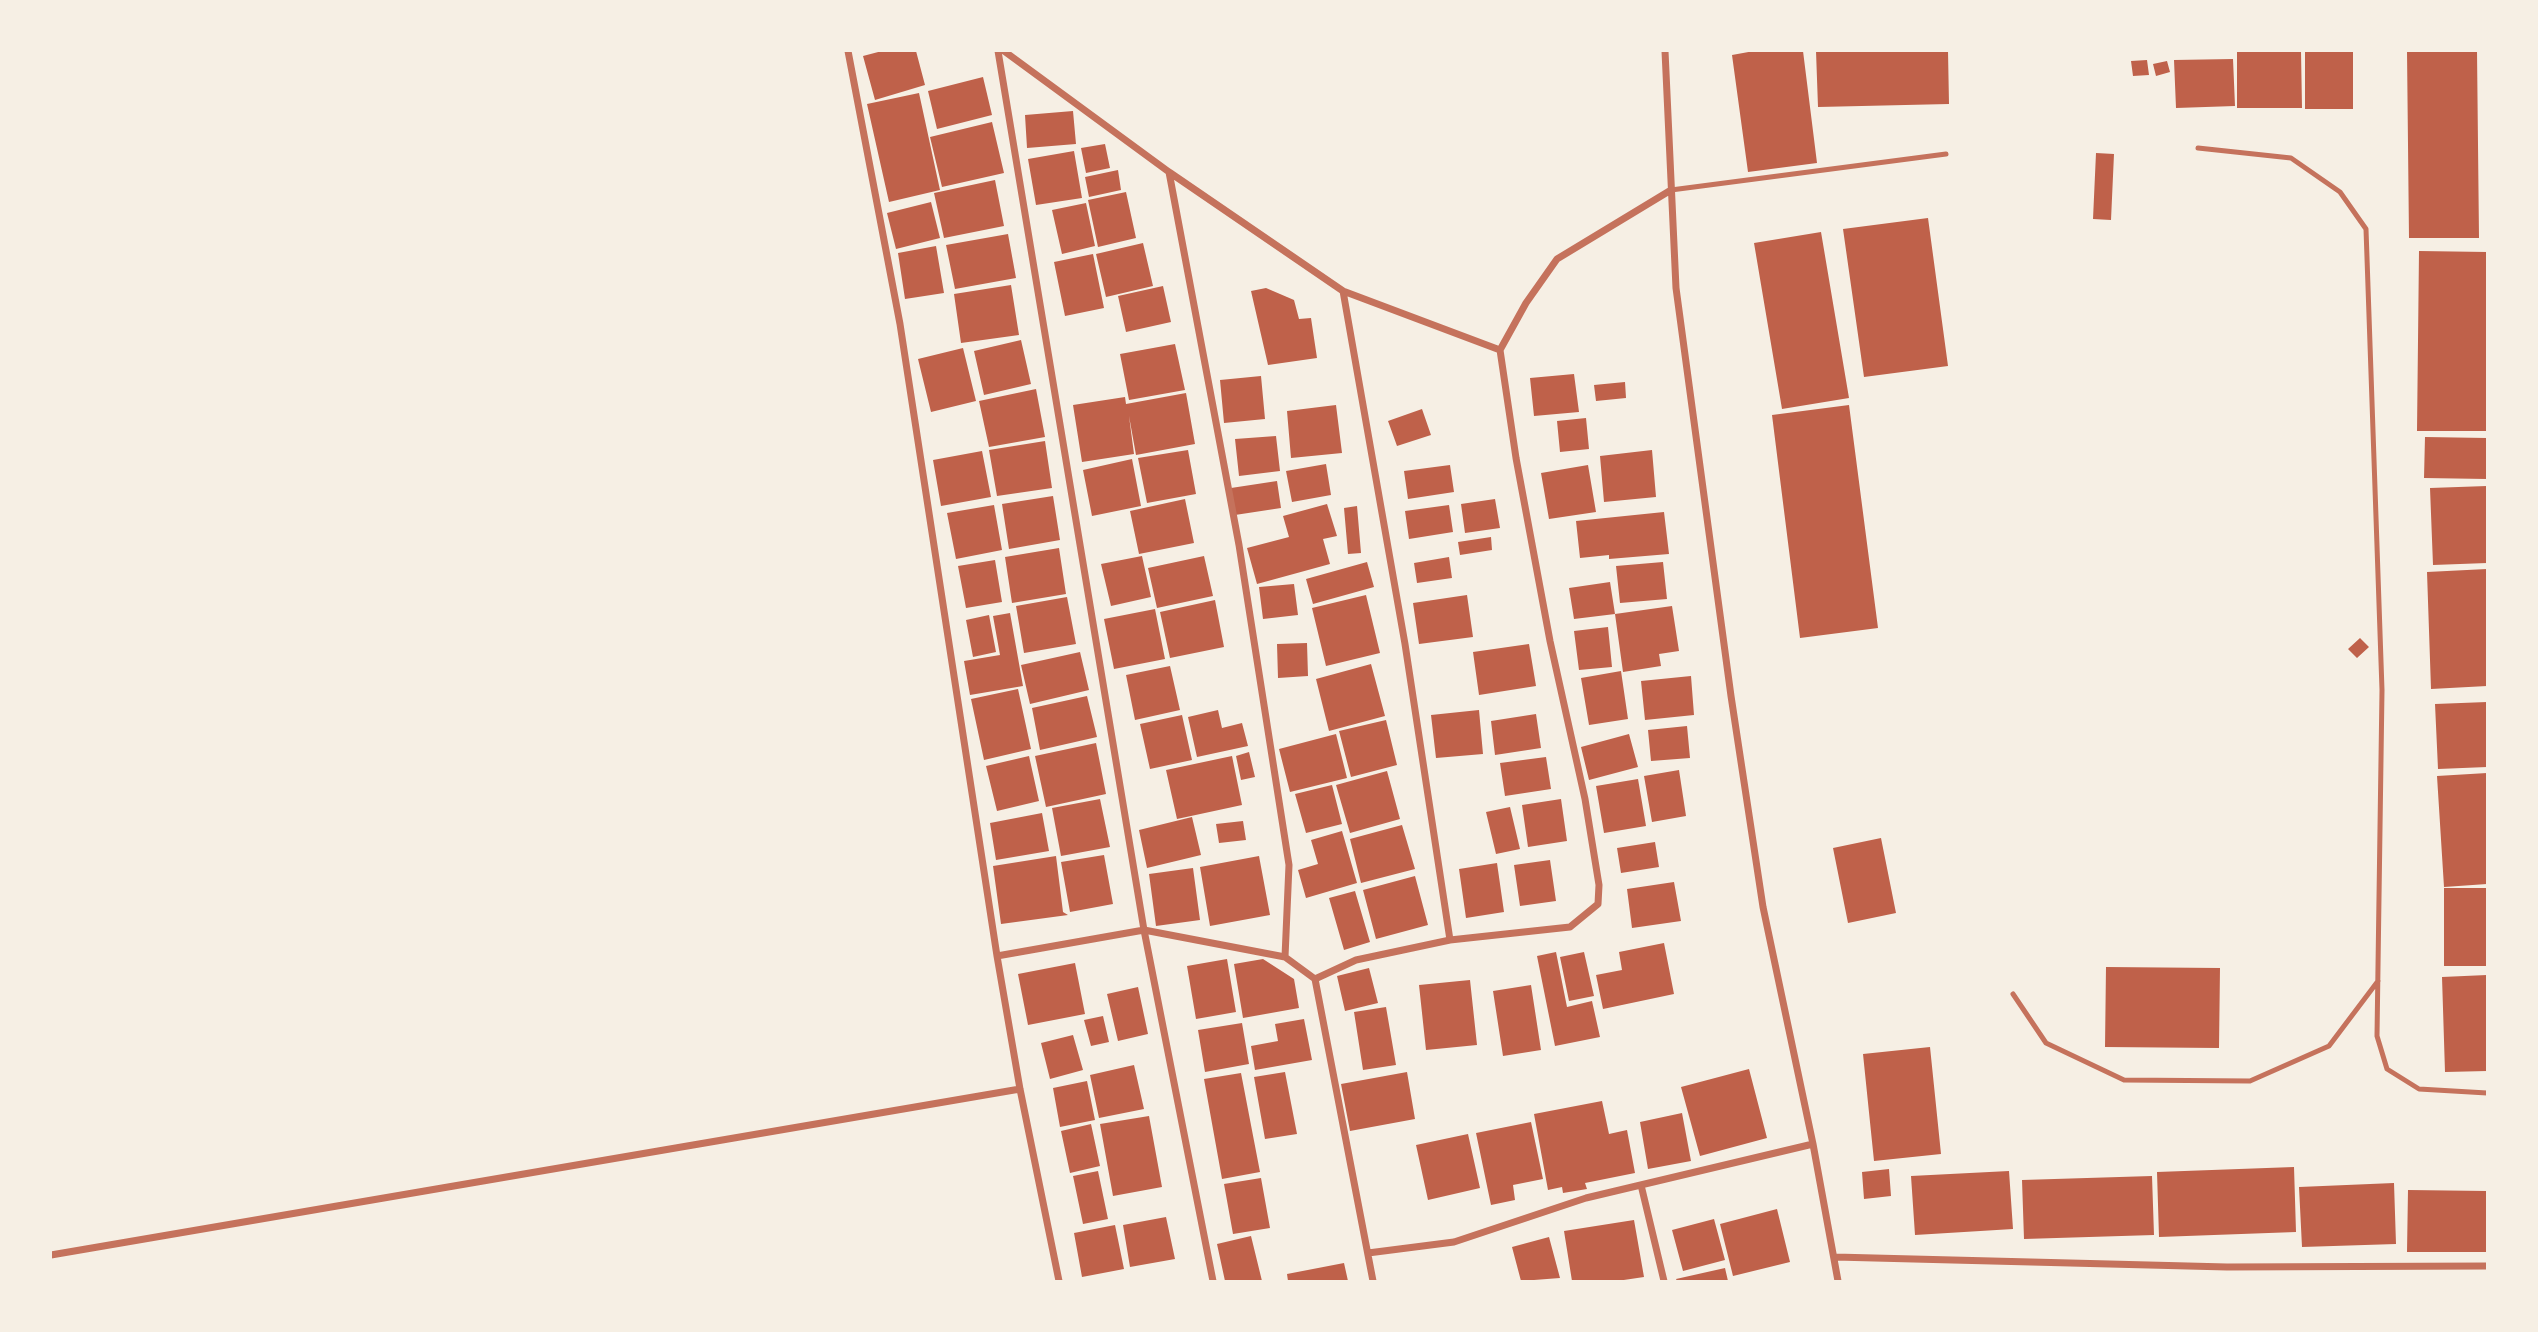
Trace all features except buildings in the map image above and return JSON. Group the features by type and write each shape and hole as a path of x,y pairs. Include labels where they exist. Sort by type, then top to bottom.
{"street":[{"path":"848,51 900,324 997,956 1020,1089 1059,1281"},
{"path":"998,51 1144,930 1213,1281"},
{"path":"1004,51 1168,172 1343,291 1500,351"},
{"path":"1665,51 1676,288 1735,723 1763,907 1813,1144 1838,1281"},
{"path":"1168,172 1239,545 1287,851 1285,957"},
{"path":"1315,979 1325,971 1356,960 1450,940 1570,927 1598,904 1599,885 1586,799 1550,641 1500,351 1526,303 1557,259 1671,190"},
{"path":"1343,291 1405,645 1450,940"},
{"path":"997,956 1144,930 1285,957 1315,979 1373,1281"},
{"path":"51,1255 1020,1089"},
{"path":"1368,1252 1454,1242 1586,1198 1813,1144"},
{"path":"1641,1185 1664,1281"},
{"path":"1835,1257 2227,1267 2487,1266"}],"lane":[{"path":"2198,148 2291,158 2340,192 2366,229 2382,690 2377,1036 2387,1069 2419,1089 2487,1093"},
{"path":"1671,190 1946,154"},
{"path":"2013,994 2046,1043 2124,1080 2250,1081 2329,1046 2378,981"}]}
